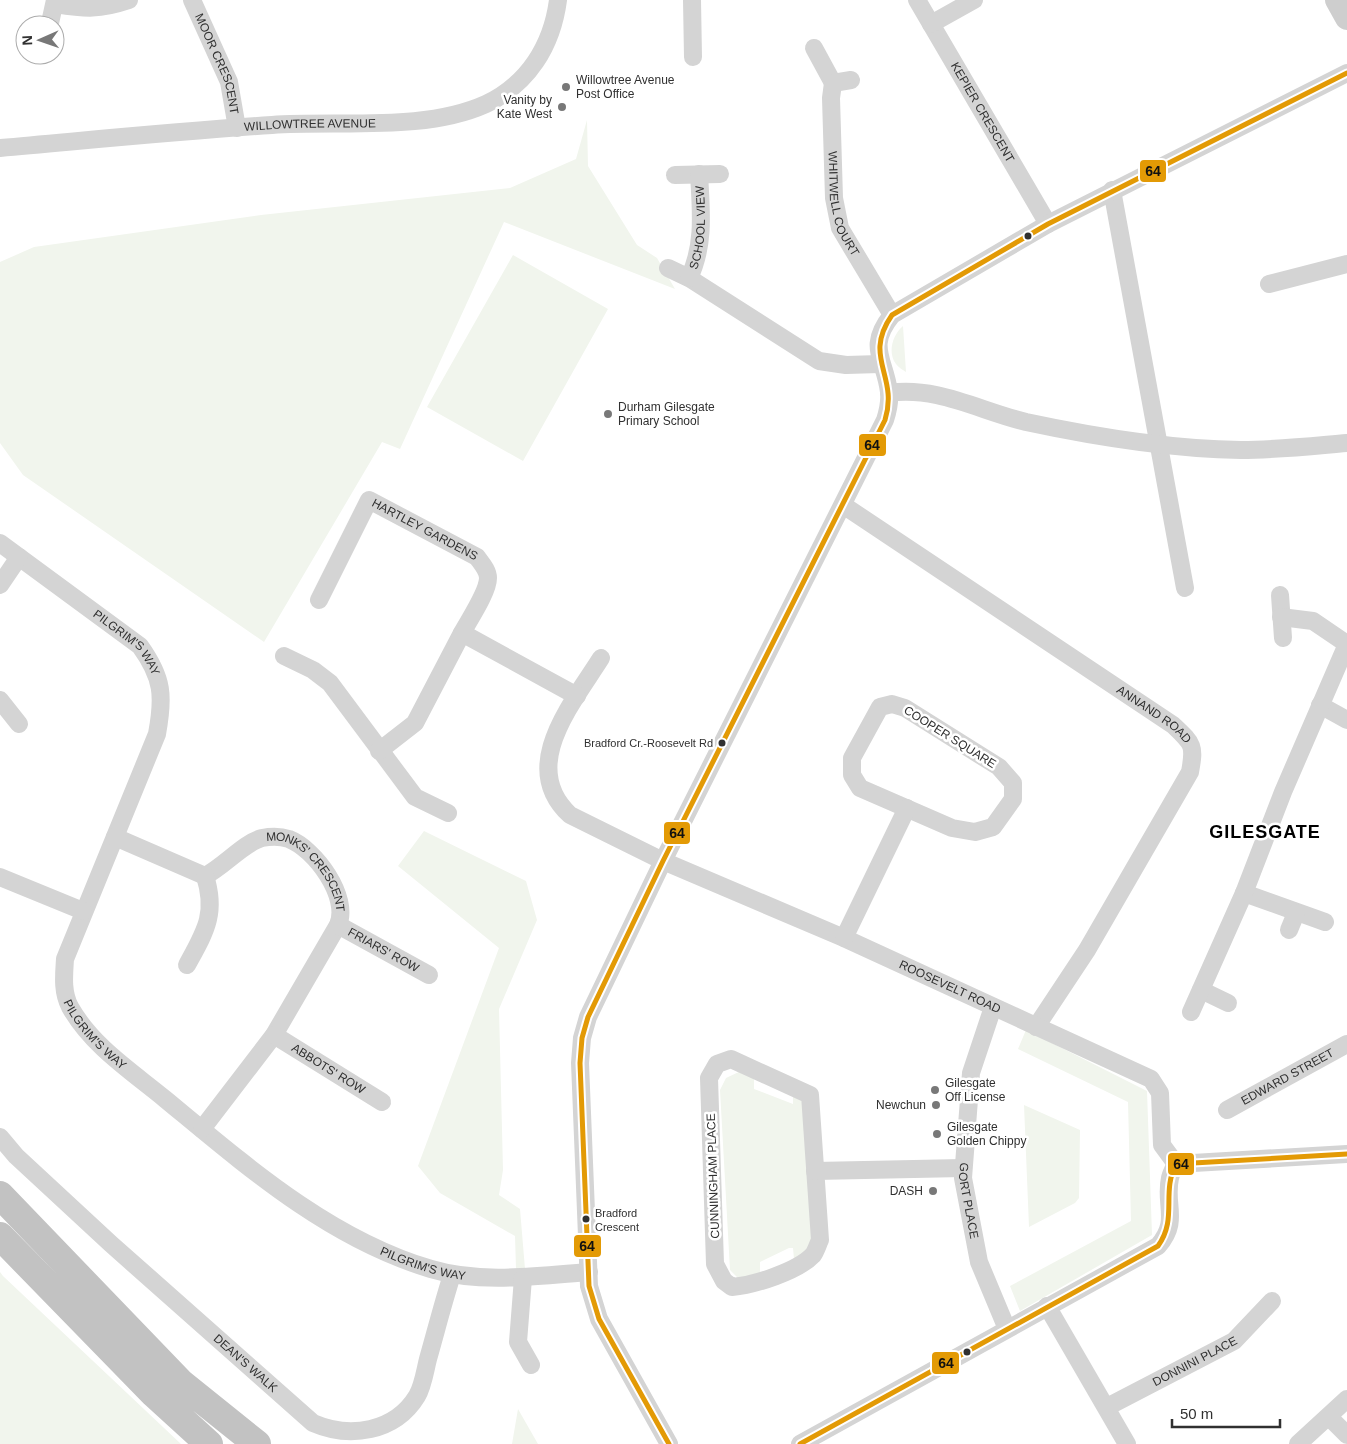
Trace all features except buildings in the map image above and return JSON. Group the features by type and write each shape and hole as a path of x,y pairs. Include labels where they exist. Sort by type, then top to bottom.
{"highway":[{"path":"0,1194 180,1383 257,1444"},
{"path":"0,1236 154,1394 209,1444"}],"street":[{"path":"52,15 55,2 88,10 111,6 129,0"},
{"name":"MOOR CRESCENT","path":"192,0 229,82 238,128"},
{"name":"WILLOWTREE AVENUE","path":"0,148 238,128 427,120 458,115 506,93 531,71 548,39 556,14 558,0"},
{"path":"692,0 693,57"},
{"name":"KEPIER CRESCENT","path":"917,0 1048,224"},
{"path":"931,24 974,0"},
{"path":"1336,0 1347,18"},
{"path":"814,48 833,82 851,80"},
{"path":"669,1444 599,1319 593,1304 589,1272 580,1063 582,1038 588,1017 664,861 885,420 889,406 889,393 880,364 878,352 879,336 892,315 1048,224 1347,73"},
{"name":"WHITWELL COURT","path":"833,82 831,98 834,198 840,228 892,315"},
{"name":"SCHOOL VIEW","path":"689,278 696,263 701,241 700,174"},
{"name":"SCHOOL VIEW","path":"675,175 720,174"},
{"path":"1112,190 1185,588"},
{"path":"1270,284 1347,264"},
{"path":"668,268 689,278 819,362 846,365 880,364"},
{"path":"889,393 907,390 925,391 1024,421 1160,445 1241,450 1347,443"},
{"name":"HARTLEY GARDENS","path":"319,600 369,500 478,557 485,569 488,579 485,590 415,723 379,751"},
{"name":"ANNAND ROAD","path":"843,505 1174,725 1188,739 1194,751 1190,772 1186,780 1087,950 1036,1027"},
{"path":"0,543 19,557 0,585"},
{"name":"PILGRIM'S WAY","path":"19,557 140,646 154,665 160,682 163,705 157,734 83,911 65,959 64,987 69,1006 90,1037 202,1129 285,1193 326,1221 373,1246 408,1262 452,1275 523,1278 589,1272"},
{"path":"1280,595 1282,638"},
{"path":"1191,1012 1244,893 1320,704 1347,644 1313,620 1281,617"},
{"path":"462,633 577,696"},
{"path":"284,656 313,670 330,683 415,797 448,812"},
{"path":"601,658 550,744 548,757 549,782 557,804 570,815 664,861"},
{"path":"0,700 19,724"},
{"name":"COOPER SQUARE","path":"892,704 905,708 999,767 1013,783 1013,799 993,827 975,832 952,828 907,808 860,788 852,775 852,758 880,707 892,704"},
{"path":"1320,704 1347,720"},
{"path":"844,938 907,808"},
{"name":"MONKS' CRESCENT","path":"202,1129 274,1035 341,919 339,896 327,874 307,852 291,840 278,836 260,838 205,876"},
{"path":"115,837 205,876 211,905 210,919 187,965"},
{"name":"ROOSEVELT ROAD","path":"664,861 844,938 1151,1079 1160,1093 1162,1145 1176,1164"},
{"path":"0,877 83,911"},
{"path":"1244,893 1325,922"},
{"path":"1289,930 1296,913"},
{"name":"FRIARS' ROW","path":"338,925 429,975"},
{"path":"1200,990 1228,1003"},
{"name":"GORT PLACE","path":"993,1008 972,1073 963,1178 979,1262 1007,1329"},
{"name":"ABBOTS' ROW","path":"274,1035 382,1102"},
{"name":"EDWARD STREET","path":"1227,1110 1347,1044"},
{"name":"CUNNINGHAM PLACE","path":"731,1058 810,1095 815,1171 820,1240 814,1254 792,1268 757,1283 732,1287 724,1281 715,1264 709,1087 709,1078 717,1064 731,1058"},
{"name":"DEAN'S WALK","path":"0,1137 16,1156 111,1244 313,1423 330,1430 353,1433 377,1428 406,1411 418,1394 452,1275"},
{"path":"800,1444 1046,1306 1158,1246 1168,1235 1171,1221 1170,1178 1176,1164 1347,1154"},
{"path":"815,1171 963,1168"},
{"path":"523,1278 518,1342 531,1365"},
{"name":"DONNINI PLACE","path":"1107,1407 1234,1341 1272,1301"},
{"path":"1046,1306 1127,1444"},
{"path":"1298,1444 1330,1417 1347,1399"},
{"path":"1330,1417 1347,1435"}],"shaded area":[{"path":"587,120 588,166 637,245 657,258 675,289 504,222 400,449 382,442 264,642 23,475 0,443 0,262 34,247 261,215 510,188 576,159"},
{"path":"513,255 608,309 523,461 427,407"},
{"path":"903,326 906,372 897,365 892,355 892,344 899,329"},
{"path":"424,831 526,881 537,920 499,1009 503,1170 499,1195 520,1209 525,1269 516,1269 515,1236 440,1193 418,1166 499,948 398,866"},
{"path":"1026,1030 1147,1091 1152,1235 1020,1311 1010,1286 1131,1221 1128,1102 1018,1049"},
{"path":"743,1070 754,1073 754,1089 793,1104 793,1092 803,1097 814,1238 810,1251 794,1259 793,1248 789,1248 760,1262 760,1279 741,1281 730,1270 720,1090 726,1078"},
{"path":"1024,1105 1080,1130 1079,1198 1075,1203 1029,1227"},
{"path":"0,1272 3,1276 181,1444 0,1444"},
{"path":"518,1409 538,1444 512,1444"}],"transit line":[{"name":"64","path":"669,1444 599,1319 589,1286 580,1063 582,1038 588,1017 663,861 885,420 888,391 880,355 880,343 884,330 892,315 1048,224 1347,73"},
{"name":"64","path":"800,1444 1158,1246 1164,1236 1167,1225 1170,1185 1176,1164 1347,1154"}],"place":[{"name":"Willowtree Avenue Post Office","path":"566,87"},
{"name":"Vanity by Kate West","path":"562,107"},
{"name":"Durham Gilesgate Primary School","path":"608,414"},
{"name":"Bradford Cr.-Roosevelt Rd","path":"722,743"},
{"name":"Gilesgate Off License","path":"935,1090"},
{"name":"Newchun","path":"936,1105"},
{"name":"Gilesgate Golden Chippy","path":"937,1134"},
{"name":"DASH","path":"933,1191"},
{"name":"Bradford Crescent","path":"586,1219"}],"district":[{"name":"GILESGATE","path":"1265,832"}]}
